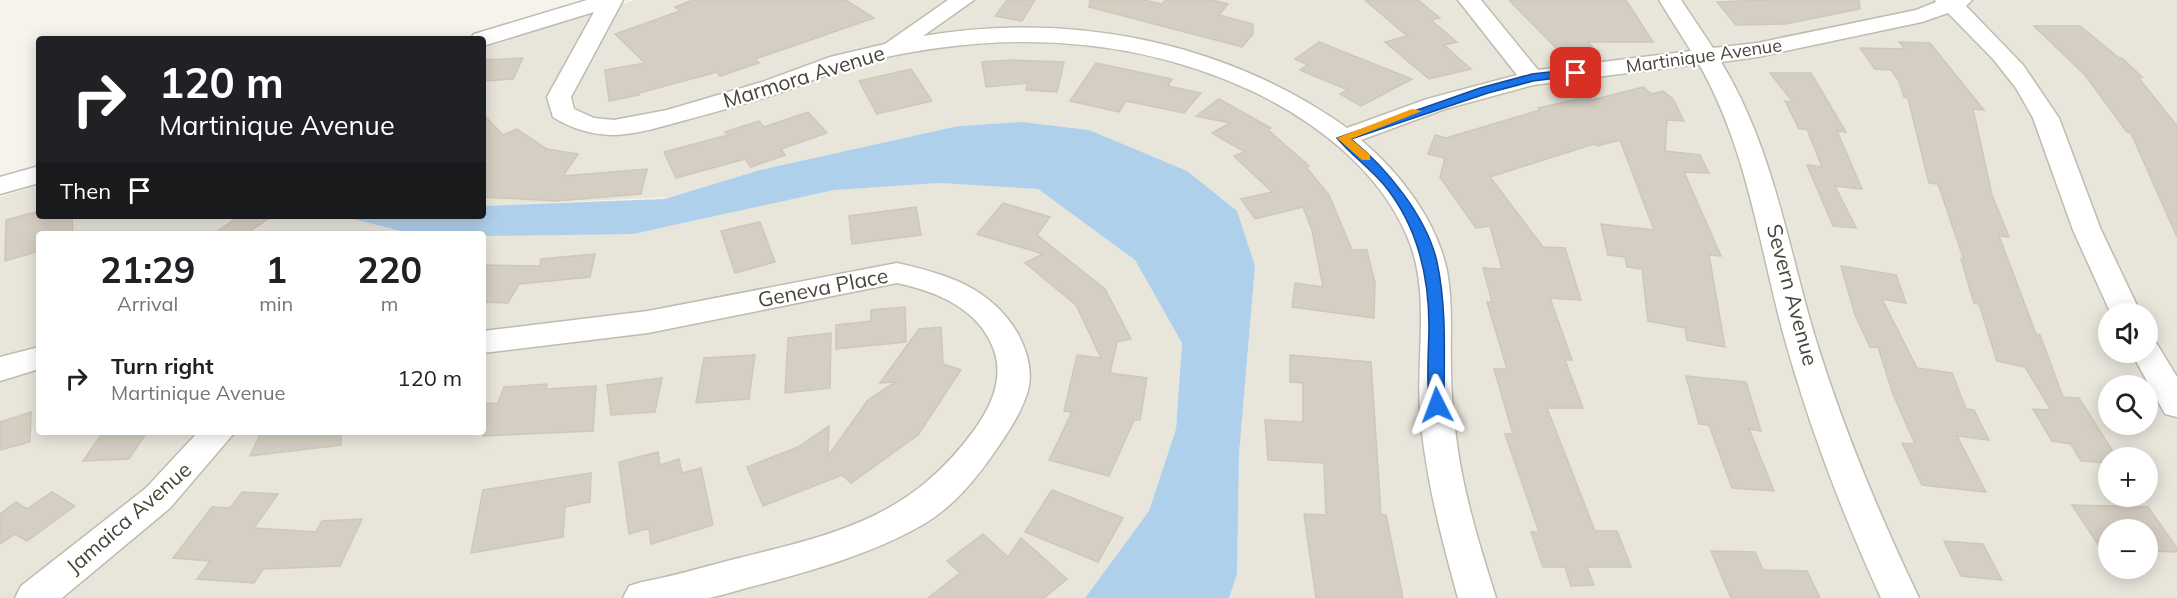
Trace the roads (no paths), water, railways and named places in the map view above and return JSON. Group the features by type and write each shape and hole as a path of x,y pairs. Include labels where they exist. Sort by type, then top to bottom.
{"street":[{"path":"486,38 611,0"},
{"name":"Marmora Avenue","path":"611,0 559,97 562,112 572,119 587,124 618,127 645,123 729,100 846,60 886,50 964,38 1020,35 1075,37 1151,48 1200,60 1238,74 1295,104 1362,154 1392,186 1414,222 1430,261 1436,300 1435,384 1440,445 1451,510 1477,598"},
{"path":"886,50 963,0"},
{"path":"1469,0 1532,78"},
{"name":"Severn Avenue","path":"1670,0 1707,58 1746,135 1773,223 1798,327 1834,444 1900,598"},
{"path":"1953,1 2007,62 2046,117 2060,150 2081,217 2121,303"},
{"name":"Martinique Avenue","path":"1343,138 1436,104 1532,78 1707,58 1840,34 1922,15 1953,1"},
{"path":"0,186 36,175"},
{"name":"Geneva Place","path":"486,342 648,322 897,273 936,282 970,298 1004,336 1012,356 1015,376 1005,406 970,462 946,489 913,512 876,532 794,562 642,598"},
{"path":"0,369 36,359"},
{"path":"2152,363 2177,405"},
{"name":"Jamaica Avenue","path":"34,598 158,498 215,435"}],"water":[{"path":"1022,122 1089,130 1187,171 1237,211 1255,266 1239,454 1237,574 1229,598 1085,598 1149,511 1176,429 1182,343 1135,260 1038,189 940,183 834,190 633,234 486,236 486,231 401,231 353,219 486,219 486,206 664,199 760,170 958,126"}]}
